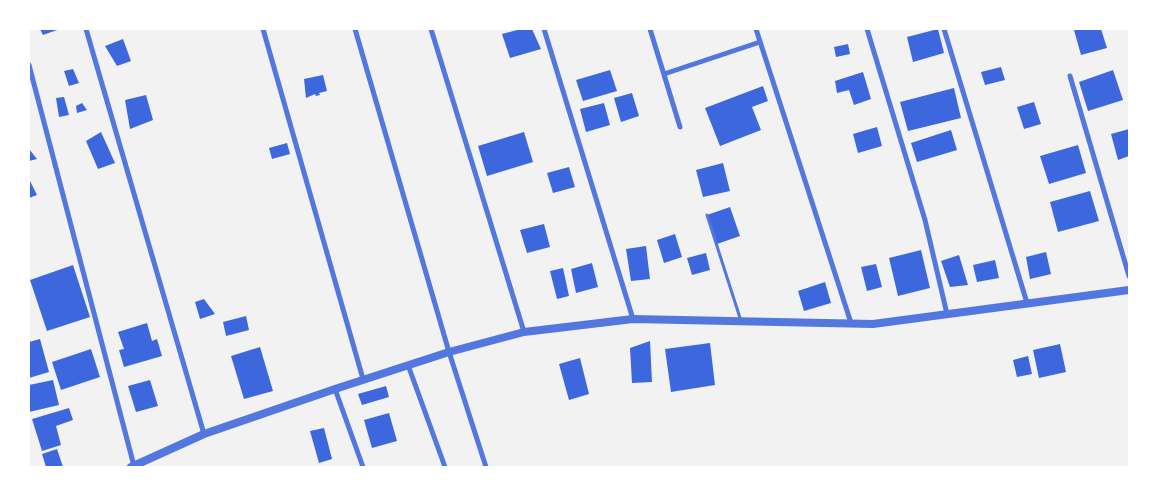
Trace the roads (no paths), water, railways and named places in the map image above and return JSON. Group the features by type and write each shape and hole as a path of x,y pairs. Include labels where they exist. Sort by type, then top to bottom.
{"street":[{"path":"86,29 204,434"},
{"path":"263,29 364,379"},
{"path":"355,29 449,352 486,467"},
{"path":"431,29 524,332"},
{"path":"544,29 632,319"},
{"path":"650,29 680,127"},
{"path":"756,29 851,323"},
{"path":"867,29 920,202 947,314"},
{"path":"944,29 1027,303"},
{"path":"664,74 760,42"},
{"path":"29,65 132,467 204,434 364,379 449,352 524,332 632,319 873,324 1129,290"},
{"path":"1070,76 1129,276"},
{"path":"408,365 445,467"},
{"path":"335,389 363,467"}],"lane":[{"path":"707,215 741,321"}]}
